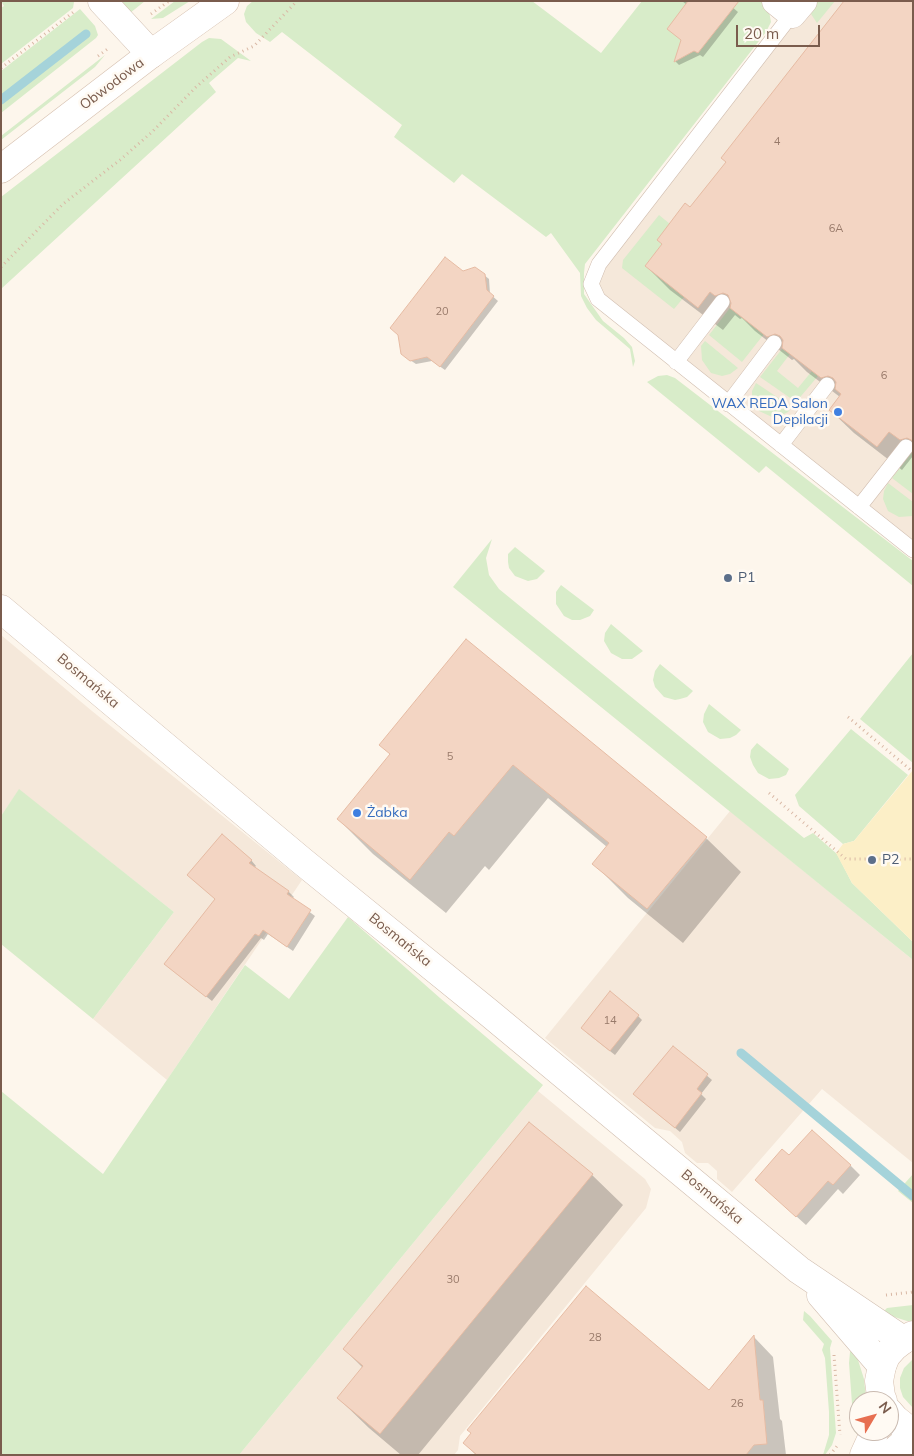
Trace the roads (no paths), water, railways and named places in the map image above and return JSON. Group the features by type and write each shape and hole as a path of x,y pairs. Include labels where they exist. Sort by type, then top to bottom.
{"street":[{"name":"Obwodowa","path":"1,169 151,54 225,1"},
{"path":"92,3 151,54"},
{"name":"Bosmańska","path":"1,609 799,1270 908,1338"},
{"name":"Bosmańska","path":"799,1270 882,1366"},
{"path":"881,1391 879,1381 886,1356 908,1338"},
{"path":"899,1422 913,1430"},
{"path":"890,1455 913,1435"},
{"path":"864,1455 871,1441"}],"lane":[{"path":"790,6 599,264 591,284 598,300 913,550"},
{"path":"676,362 722,302"},
{"path":"728,404 774,343"},
{"path":"781,445 827,385"},
{"path":"859,507 906,446"}],"waterway":[{"path":"1,100 86,34"},
{"path":"741,1053 913,1196"}],"place":[{"name":"WAX REDA Salon Depilacji","path":"838,412"},
{"name":"P1","path":"728,578"},
{"name":"Żabka","path":"357,813"},
{"name":"P2","path":"872,860"}]}
